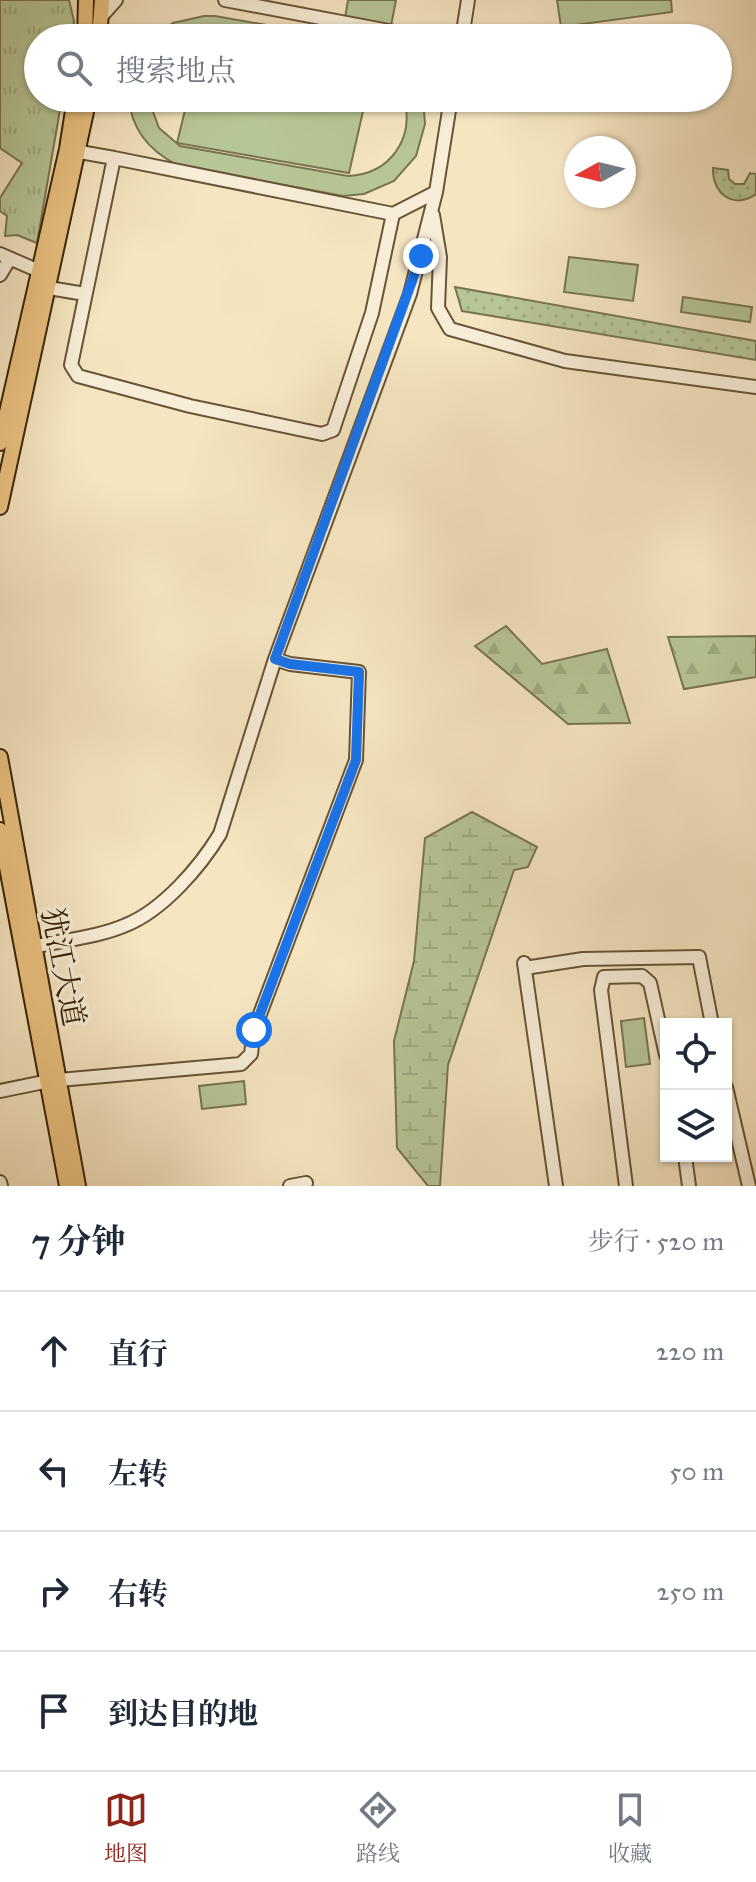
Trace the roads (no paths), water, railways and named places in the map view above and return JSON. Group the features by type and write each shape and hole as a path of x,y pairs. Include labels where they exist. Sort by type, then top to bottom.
{"main road":[{"path":"78,0 99,9"},
{"path":"86,0 99,9"},
{"path":"0,443 72,112"},
{"path":"0,507 87,112"},
{"name":"犹江大道","path":"0,757 27,949"},
{"name":"犹江大道","path":"0,830 78,1186"},
{"name":"犹江大道","path":"54,1080 67,1186"}],"street":[{"path":"99,9 116,0"},
{"path":"225,0 352,24"},
{"path":"464,24 468,0"},
{"path":"27,949 128,925 149,911 209,852 220,834 275,659 410,294 436,192 449,112"},
{"path":"80,152 393,214 436,192"},
{"path":"114,158 71,365 78,376 190,406 322,434 333,430 372,313 393,214"},
{"path":"432,208 440,257 438,308 450,329 565,361 756,387"},
{"path":"0,275 5,257 39,271"},
{"path":"49,288 85,294"},
{"path":"0,1091 54,1080 241,1064 251,1054 254,1030 356,760 359,672 290,664 275,659"},
{"path":"556,1186 524,965 583,959 699,957 711,1018"},
{"path":"626,1186 601,990 604,977 642,976 650,983 660,1028"},
{"path":"727,1090 749,1186"},
{"path":"686,1162 689,1186"},
{"path":"290,1186 306,1183"}]}
